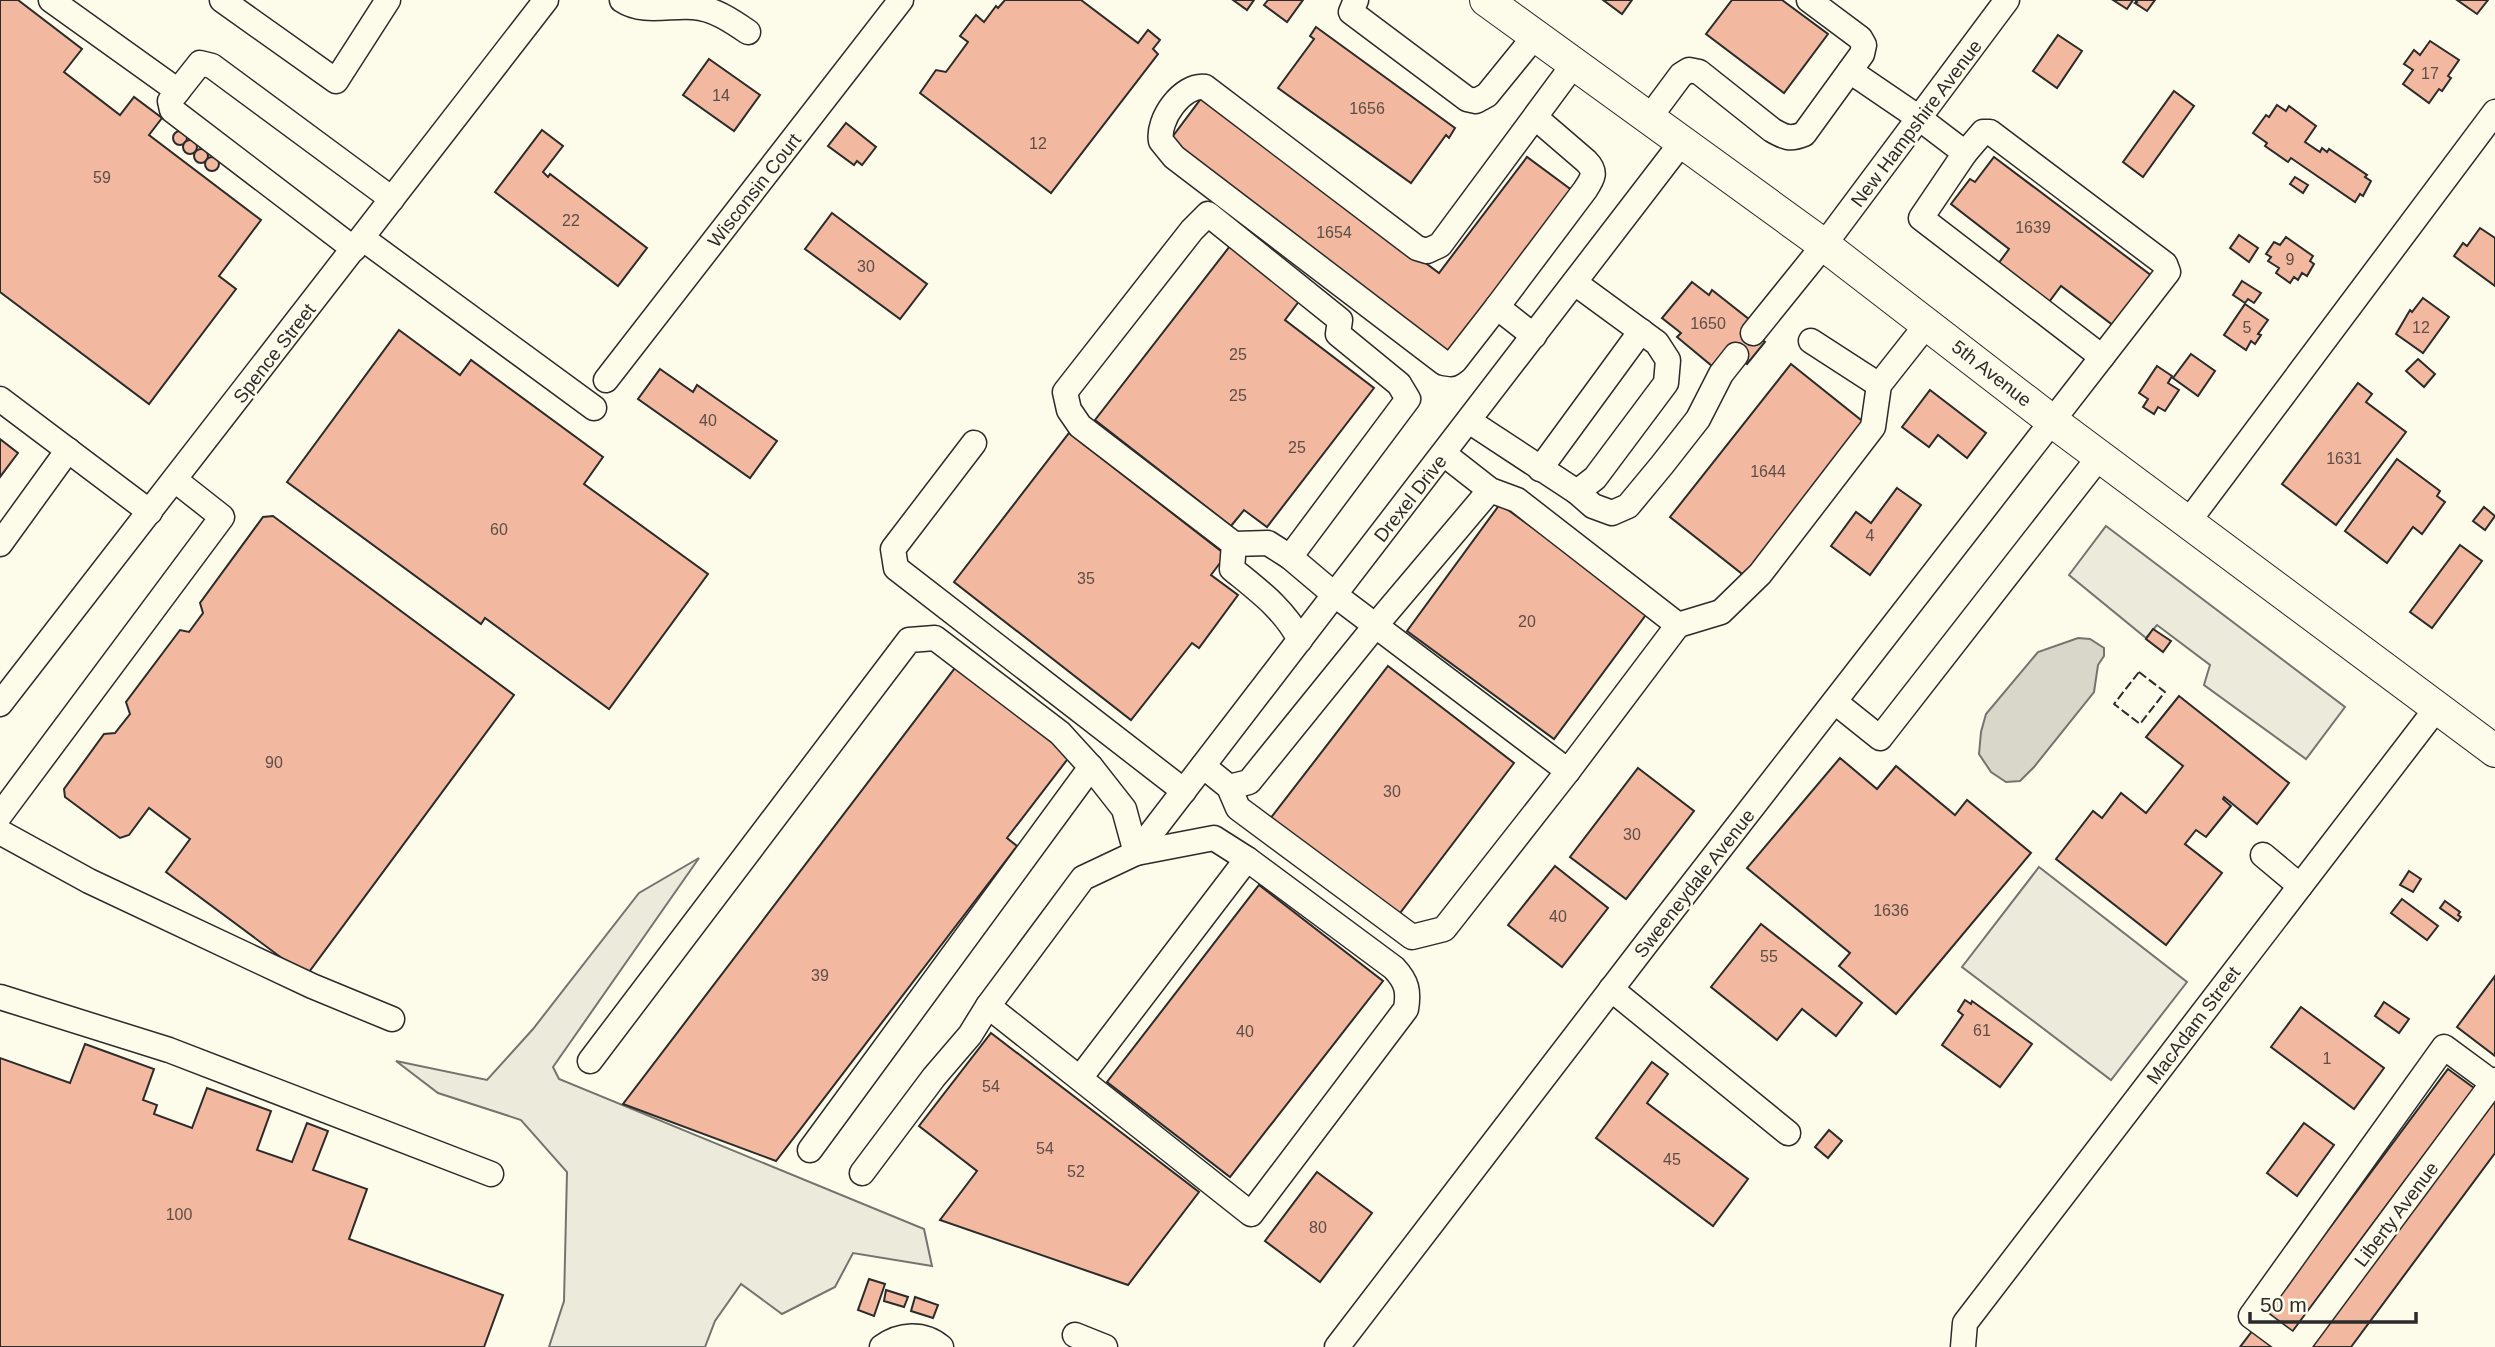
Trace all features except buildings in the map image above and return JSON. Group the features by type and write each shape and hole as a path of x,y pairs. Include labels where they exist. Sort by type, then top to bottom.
{"main road":[{"name":"5th Avenue","path":"1486,0 1824,245 2052,421 2495,751"}],"street":[{"path":"51,0 178,91"},
{"path":"222,0 335,81 387,0"},
{"name":"Spence Street","path":"0,704 546,0"},
{"path":"622,0 629,5 644,7 693,6 708,10 748,32"},
{"name":"Wisconsin Court","path":"606,380 901,0"},
{"path":"1356,0 1351,12 1467,99 1476,101 1487,95 1535,36"},
{"path":"1649,118 1681,75 1689,70 1699,72 1784,137 1804,135 1862,54 1864,46 1860,38 1809,0"},
{"name":"New Hampshire Avenue","path":"1753,333 1824,245 2007,0"},
{"path":"392,199 212,66 200,63 170,101 172,110 358,244 594,408"},
{"path":"1536,118 1586,161 1593,169 1593,175 1585,190 1451,364 1444,363 1174,157 1161,141 1161,127 1184,93 1195,87 1205,87 1417,248 1427,251 1440,245 1574,64"},
{"path":"1850,71 1965,153 1921,218 2102,357"},
{"path":"2188,522 2495,112"},
{"name":"Sweeneydale Avenue","path":"1337,1347 1611,989 2168,272 2165,264 1990,132 1983,132 1965,153"},
{"name":"Drexel Drive","path":"1136,853 1682,142"},
{"path":"1290,557 1408,400 1399,384 1338,334 1340,320 1208,214 1192,230 1065,393 1069,410 1080,426 1234,544 1268,543 1290,557 1335,595 1569,771"},
{"path":"1575,283 1657,343 1668,360 1666,383 1595,478 1577,492"},
{"path":"1497,307 1534,336"},
{"path":"1203,766 1234,797 1412,937 1444,929 1569,771 1678,625 1721,612 1759,575 1873,426 1879,385 1928,323"},
{"path":"1540,469 1641,331"},
{"path":"1811,341 1879,385"},
{"path":"1469,421 1577,492 1593,506 1612,513 1628,506 1698,419 1721,374 1735,355"},
{"path":"0,399 150,512"},
{"path":"974,443 893,549 896,568 1184,791"},
{"path":"0,544 68,450"},
{"path":"1444,454 1490,490 1517,500 1678,625"},
{"path":"1835,702 1880,738 2100,456"},
{"path":"0,816 222,517 175,480"},
{"path":"1234,797 1490,490"},
{"path":"1234,544 1231,569 1290,620 1300,640"},
{"path":"590,1061 909,640 935,638 1060,733 1124,808 1136,853"},
{"name":"MacAdam Street","path":"1963,1347 1965,1323 2436,709"},
{"path":"810,1150 1091,767"},
{"path":"0,832 89,881 312,986 392,1018"},
{"path":"862,1173 934,1077 970,1035 988,1006 1083,878 1136,853 1214,838 1247,859 1394,968 1405,980 1408,994 1406,1009 1251,1214 988,1006"},
{"path":"2263,855 2300,886"},
{"path":"1080,1078 1247,859"},
{"path":"1611,989 1788,1133"},
{"path":"0,997 169,1051 491,1174"},
{"path":"2295,1347 2251,1316 2444,1047 2494,1082"},
{"name":"Liberty Avenue","path":"2295,1347 2494,1082"},
{"path":"1075,1335 1105,1347"},
{"path":"882,1347 905,1336 921,1337 941,1347"}],"shaded area":[{"path":"2106,526 2345,707 2306,759 2204,685 2210,665 2157,625 2146,638 2069,575"},
{"path":"2078,638 2090,639 2104,648 2094,692 2034,767 2020,781 2006,782 1991,772 1979,754 1986,714 2038,652"},
{"path":"699,858 553,1067 559,1079 924,1229 932,1266 853,1253 835,1287 782,1314 741,1284 715,1321 705,1347 549,1347 564,1301 567,1172 521,1120 438,1093 396,1061 487,1080 533,1029 639,893"},
{"path":"2039,867 2187,982 2111,1080 1962,967"}],"fence":[{"path":"2139,672 2165,692 2140,724 2114,704 2139,672"}]}
